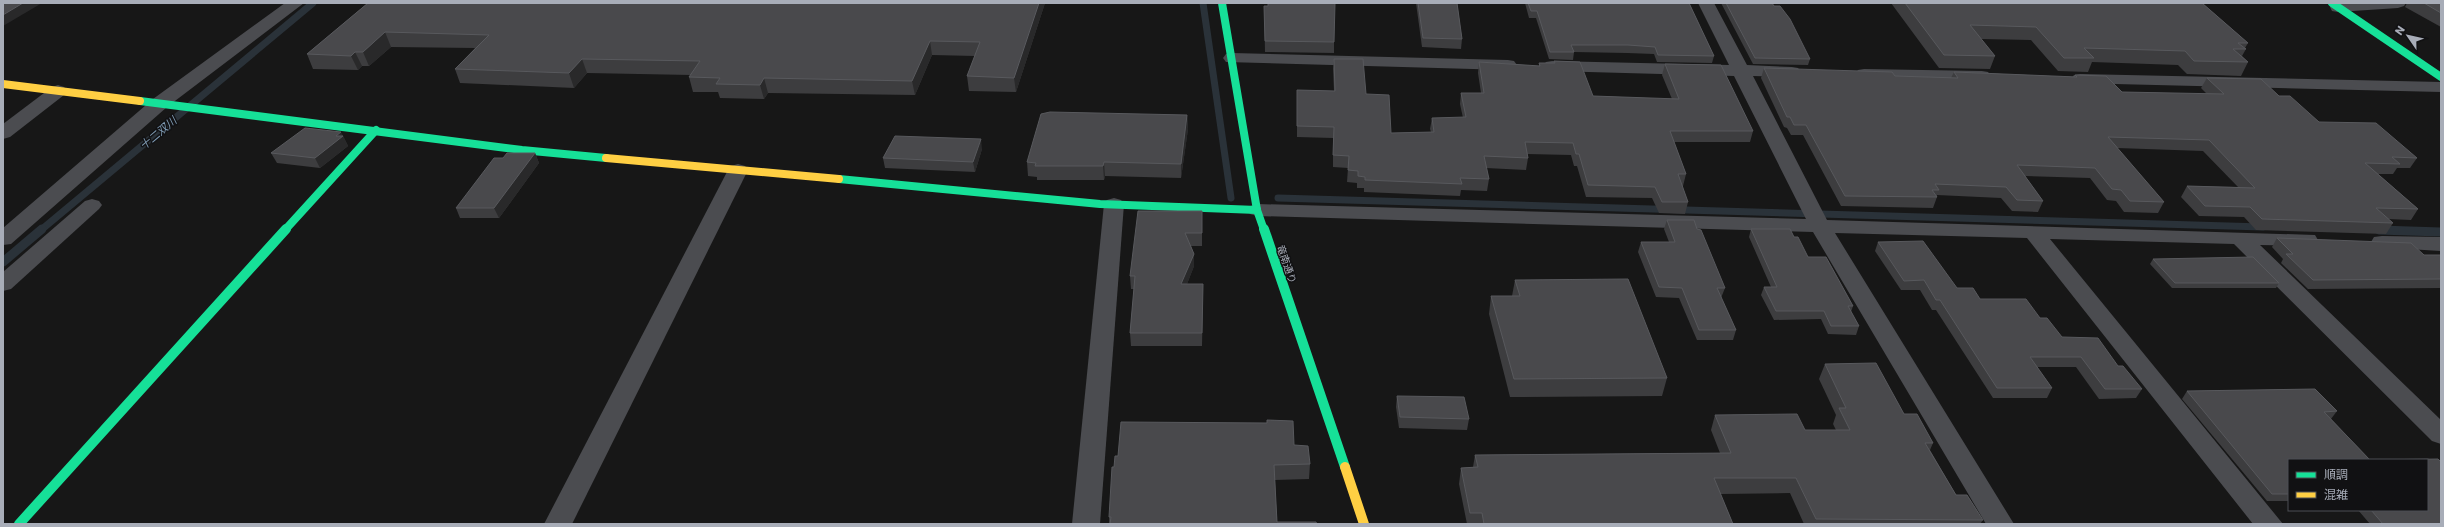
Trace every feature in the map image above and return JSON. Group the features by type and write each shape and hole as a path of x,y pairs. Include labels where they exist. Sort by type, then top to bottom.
{"street":[{"path":"3,239 42,204 296,3"},
{"name":"竜南通り","path":"1222,3 1257,210 1364,524"},
{"path":"1706,3 1820,226 2000,524"},
{"path":"2335,5 2398,3"},
{"path":"2335,5 2441,77"},
{"path":"1232,58 1812,72"},
{"path":"1844,73 1995,77"},
{"path":"2067,78 2441,87"},
{"path":"3,84 376,130 522,150 1114,204 1209,210 1257,210 2325,240"},
{"path":"3,133 58,91"},
{"path":"18,524 376,130"},
{"path":"558,524 738,170"},
{"path":"42,204 62,233"},
{"path":"1086,524 1114,204"},
{"path":"3,284 92,205"},
{"path":"2033,232 2269,524"},
{"path":"2240,238 2441,435"},
{"path":"2364,241 2441,244"}],"building":[{"path":"3,3 23,3 3,15"},
{"path":"368,3 1039,3 1014,78 967,76 980,42 930,41 912,81 764,78 760,85 716,84 720,78 689,77 700,61 582,59 569,73 455,69 489,35 385,32 363,52 355,52 351,56 307,54"},
{"path":"1268,3 1335,3 1334,42 1265,41 1264,6 1268,6"},
{"path":"1418,3 1457,3 1462,39 1423,38"},
{"path":"1528,3 1689,3 1714,56 1658,55 1655,47 1628,45 1571,45 1574,52 1550,52 1537,11 1531,11"},
{"path":"1726,3 1772,3 1774,6 1780,6 1790,19 1810,59 1755,58"},
{"path":"1905,3 2202,3 2248,43 2238,43 2246,49 2233,49 2248,62 2194,61 2185,51 2084,48 2094,58 2064,58 2036,27 1970,25 1995,56 1944,55"},
{"path":"2424,3 2441,3 2441,13"},
{"path":"1334,59 1363,59 1366,94 1389,95 1391,133 1434,132 1432,118 1466,117 1461,93 1484,93 1479,62 1540,66 1539,63 1555,63 1554,61 1580,62 1593,96 1679,99 1665,64 1721,65 1753,131 1670,131 1686,174 1678,174 1688,202 1662,202 1655,187 1588,185 1579,154 1576,154 1573,143 1525,142 1528,158 1484,156 1489,179 1460,178 1462,184 1365,180 1365,177 1358,176 1358,171 1348,170 1349,156 1333,155 1334,127 1297,126 1297,90 1335,91"},
{"path":"1764,68 1892,72 1895,76 1958,78 1954,72 2077,77 2075,75 2106,76 2122,92 2224,94 2207,78 2261,79 2279,96 2290,96 2319,122 2376,123 2417,158 2392,157 2400,164 2365,163 2418,209 2376,208 2393,223 2262,219 2250,207 2205,206 2187,186 2255,188 2209,140 2108,137 2164,202 2130,201 2121,190 2112,189 2095,168 2017,165 2043,201 2017,200 2006,187 1935,184 1939,190 1932,190 1937,197 1845,196 1806,125 1794,125 1790,117 1787,117"},
{"path":"1050,112 1187,115 1181,164 1104,162 1103,166 1035,166 1036,163 1027,162 1041,114"},
{"path":"305,128 341,132 336,136 343,136 315,158 271,153"},
{"path":"895,136 981,139 973,162 883,158"},
{"path":"507,153 535,153 494,208 456,208 494,158 503,158"},
{"path":"1138,211 1202,211 1202,233 1185,233 1194,254 1181,284 1203,284 1202,333 1130,333 1135,276 1130,276"},
{"path":"1667,220 1694,220 1697,229 1701,230 1725,288 1717,288 1736,330 1699,330 1682,288 1659,287 1641,242 1675,242"},
{"path":"1751,229 1790,229 1794,237 1798,237 1808,257 1826,257 1853,306 1848,306 1859,326 1831,326 1824,311 1776,311 1764,287 1777,287"},
{"path":"2277,238 2411,243 2424,255 2441,255 2441,279 2313,280 2286,254 2293,254"},
{"path":"1923,241 1957,288 1973,288 1980,299 2026,299 2040,318 2047,318 2062,337 2098,338 2118,366 2123,366 2142,389 2105,389 2081,357 2030,357 2052,388 1997,388 1940,300 1936,300 1924,280 1904,281 1878,242"},
{"path":"2253,257 2279,283 2175,283 2153,259"},
{"path":"1628,279 1667,378 1514,379 1491,296 1520,296 1515,280"},
{"path":"1876,363 1904,414 1917,414 1933,443 1925,443 1956,495 1967,495 1983,520 1816,519 1796,478 1714,478 1733,524 1484,524 1482,513 1470,513 1461,468 1478,467 1475,455 1731,453 1715,415 1797,414 1805,430 1850,430 1839,408 1846,408 1825,364"},
{"path":"2315,389 2337,411 2324,412 2369,459 2288,459 2288,494 2272,494 2187,391"},
{"path":"1397,396 1464,397 1469,419 1400,417"},
{"path":"1267,420 1293,421 1294,445 1308,446 1310,464 1274,465 1277,522 1316,522 1317,524 1110,524 1111,517 1109,517 1112,467 1114,467 1115,456 1118,456 1121,422 1267,423"},
{"path":"2428,459 2438,459 2441,462 2441,524 2383,524 2372,511 2428,511"}],"waterway":[{"name":"十二双川","path":"41,230 313,3"},
{"path":"1203,3 1231,198"},
{"path":"1278,198 2263,227"},
{"name":"十二双川","path":"3,262 42,229"},
{"path":"2382,230 2379,230 2441,232"}],"traffic: fast":[{"path":"1222,3 1257,210 1345,467"},
{"path":"2332,3 2441,77"},
{"path":"140,101 522,150 606,158"},
{"path":"19,524 376,130"},
{"path":"839,179 1100,204 1257,210"}],"traffic: slow":[{"path":"3,84 140,101"},
{"path":"606,158 839,179"},
{"path":"1345,467 1364,524"}]}
